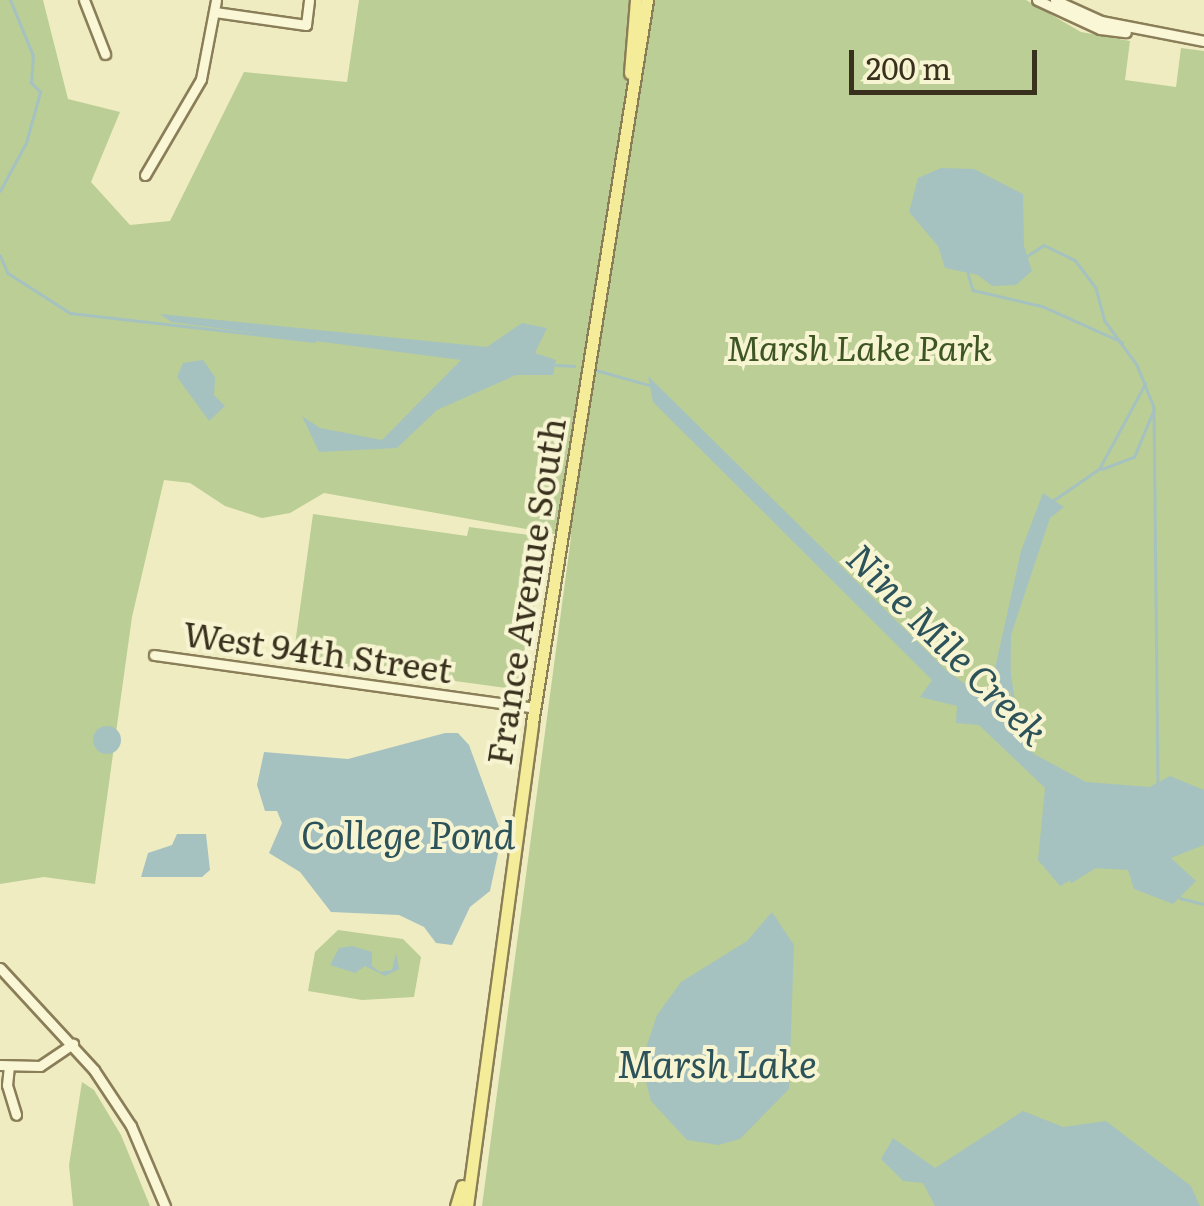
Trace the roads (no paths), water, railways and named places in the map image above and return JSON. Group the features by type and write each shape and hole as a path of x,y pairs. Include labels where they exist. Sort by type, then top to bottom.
{"main road":[{"name":"France Avenue South","path":"630,77 636,0"},
{"name":"France Avenue South","path":"456,1206 466,1172 630,77 647,0"},
{"name":"France Avenue South","path":"466,1172 467,1206"}],"street":[{"path":"84,0 105,54"},
{"path":"145,175 201,79 216,0"},
{"path":"215,12 306,25 310,0"},
{"path":"1037,0 1138,31 1204,41"},
{"path":"1056,0 1075,10"},
{"name":"West 94th Street","path":"154,655 534,708"},
{"path":"0,969 74,1044 131,1126 165,1206"},
{"path":"16,1115 5,1066 40,1066 74,1044"}],"water":[{"path":"941,168 974,169 1023,194 1024,246 1032,271 1016,285 992,286 978,275 945,268 938,246 909,212 918,178"},
{"path":"160,314 487,347 522,323 547,328 535,353 556,360 553,375 516,375 437,410 397,448 319,452 302,416 320,428 382,440 461,360 171,322"},
{"path":"203,360 215,377 214,395 225,406 209,421 177,377 183,363"},
{"path":"648,376 948,672 988,700 1021,551 1043,493 1064,507 1050,518 1011,635 1010,724 1034,754 1086,782 1150,787 1170,776 1204,790 1204,845 1171,858 1196,881 1173,904 1134,889 1128,870 1092,868 1060,886 1038,860 1045,788 979,725 956,723 957,706 920,697 932,680 653,402"},
{"path":"107,726 117,730 121,740 117,750 107,754 97,750 93,740 97,730"},
{"name":"College Pond","path":"458,733 469,745 502,835 490,891 470,907 452,945 436,943 424,927 399,915 331,912 300,872 269,853 282,823 277,811 265,811 257,785 264,752 348,759"},
{"path":"177,834 206,834 210,870 202,877 141,877 148,853 172,845"},
{"name":"Marsh Lake","path":"772,912 794,945 789,1089 740,1139 718,1145 687,1140 651,1101 641,1063 657,1015 681,982 747,941"},
{"path":"352,946 372,952 372,966 380,972 392,970 396,953 399,969 385,976 365,966 355,973 330,965 339,948"},
{"name":"Marsh Lake","path":"1023,1111 1063,1127 1106,1121 1191,1186 1200,1206 935,1206 923,1183 903,1181 881,1159 893,1138 935,1168"}],"waterway":[{"name":"Nine Mile Creek","path":"0,191 26,143 40,92 31,83 33,56 10,0"},
{"path":"1027,256 1044,245 1075,260 1096,288 1105,321 1137,365 1154,407 1158,783"},
{"name":"Nine Mile Creek","path":"0,255 8,273 70,313 314,341"},
{"path":"968,273 973,290 1042,306 1122,342"},
{"name":"Nine Mile Creek","path":"556,365 574,366"},
{"name":"Nine Mile Creek","path":"596,370 649,385"},
{"path":"1051,502 1099,469 1145,384"},
{"path":"1102,469 1134,457 1154,409"},
{"path":"1008,663 1018,734"},
{"name":"Nine Mile Creek","path":"1071,881 1093,867"},
{"name":"Nine Mile Creek","path":"1180,898 1204,904"}],"park label":[{"name":"Marsh Lake Park","path":"859,346"}]}
